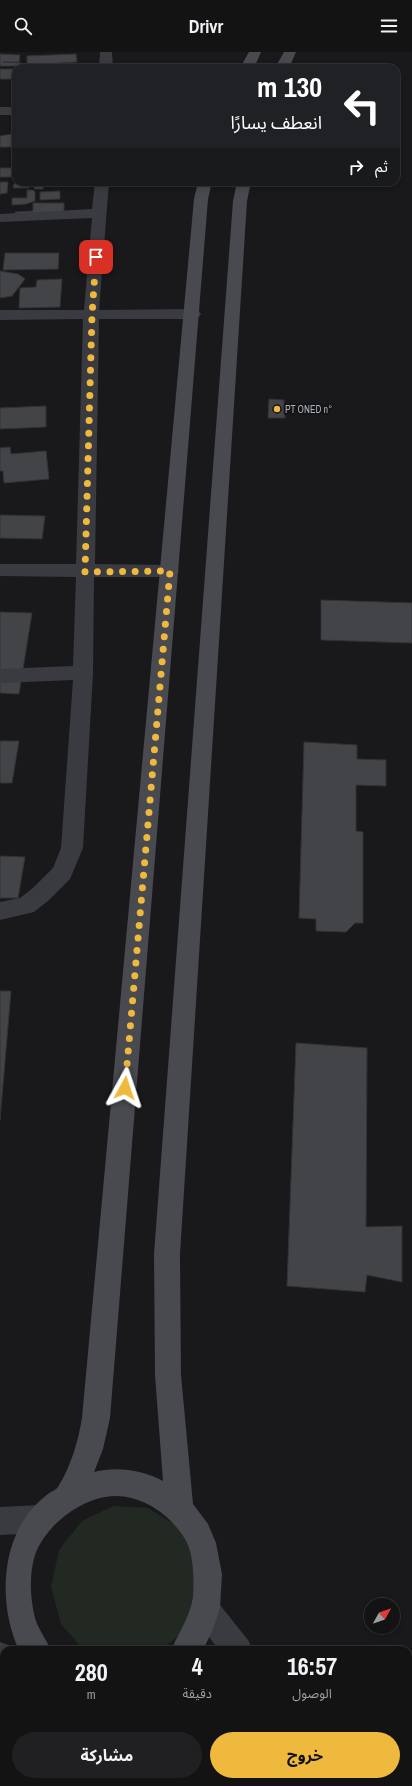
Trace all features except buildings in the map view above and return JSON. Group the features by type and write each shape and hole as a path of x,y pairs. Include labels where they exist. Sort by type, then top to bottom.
{"main road":[{"path":"249,64 255,52"},
{"path":"284,64 290,52"},
{"path":"34,1646 25,1631 18,1602 17,1572 26,1543 41,1519 68,1496 83,1470 92,1441 96,1418 193,314 201,199 204,186"},
{"path":"178,1507 168,1375 167,1254 240,201 243,186"},
{"path":"68,1496 105,1483 113,1483 145,1487 178,1507 195,1529 205,1554 209,1582 206,1610 196,1635 189,1646"}],"street":[{"path":"106,52 106,64"},
{"path":"0,111 12,111"},
{"path":"0,911 26,906 41,894 62,873 72,848 83,673 92,315 102,186"},
{"path":"0,218 99,213"},
{"path":"0,315 193,314"},
{"path":"0,570 85,572 170,571"},
{"path":"0,676 83,673"},
{"path":"0,1521 41,1519"},
{"path":"206,1610 235,1646"}],"shaded area":[{"path":"113,1506 148,1508 177,1526 195,1557 198,1595 184,1631 167,1646 80,1646 61,1624 51,1587 59,1550 82,1521"}],"place":[{"name":"PT ONED n°","path":"277,409"}],"route":[{"path":"96,257 92,315 85,572 170,571 125,1088"}]}
